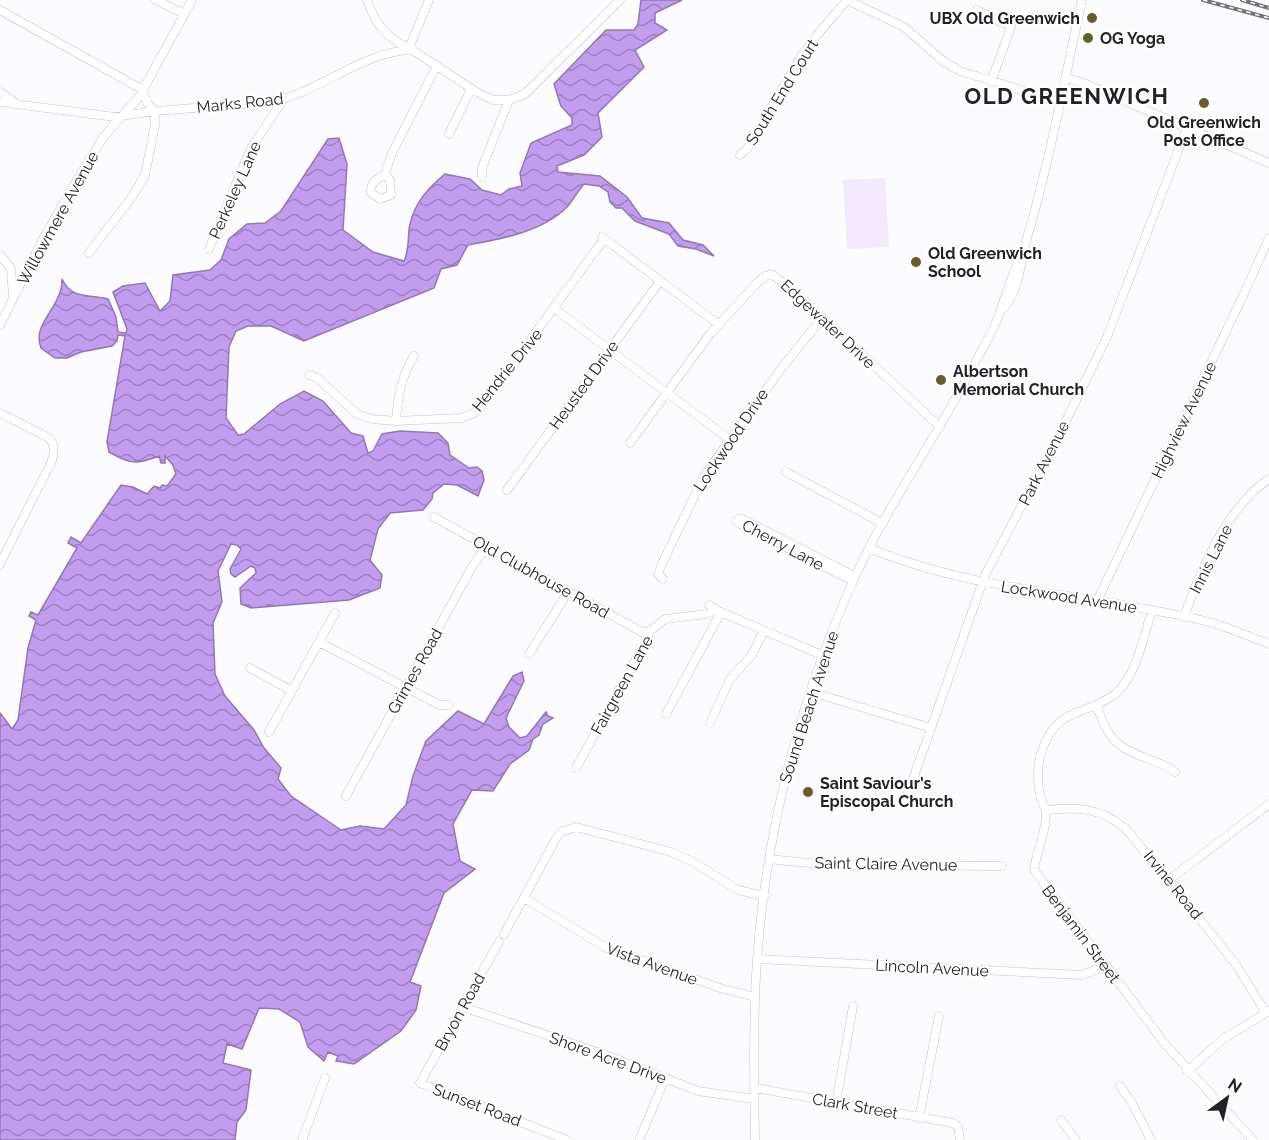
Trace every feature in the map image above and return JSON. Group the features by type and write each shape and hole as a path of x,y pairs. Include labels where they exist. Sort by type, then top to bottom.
{"street":[{"path":"156,0 184,15"},
{"name":"Willowmere Avenue","path":"0,325 43,239 88,161 104,136 134,105 192,0"},
{"path":"367,0 378,24 396,42 437,65 471,89 488,98 504,101 525,94 620,0"},
{"path":"411,49 429,0"},
{"path":"847,0 904,27 954,69 1060,102"},
{"name":"South End Court","path":"740,155 747,149 809,45 847,0"},
{"name":"Sound Beach Avenue","path":"755,1140 757,959 780,801 796,735 854,579 882,523 968,378 1013,285 1024,250 1066,78 1082,0"},
{"path":"0,10 143,90 147,103 155,111 155,125 145,175 125,207 89,252"},
{"path":"977,10 1011,27 991,82"},
{"path":"387,52 388,36"},
{"name":"Marks Road","path":"0,102 123,117 155,111 283,100 309,90 387,52 411,49"},
{"path":"385,174 392,153 437,65"},
{"path":"1066,78 1081,81 1269,162"},
{"path":"449,134 471,89"},
{"path":"0,92 14,102"},
{"name":"Perkeley Lane","path":"209,249 247,156 283,100"},
{"path":"482,177 482,168 509,100"},
{"name":"Park Avenue","path":"906,799 981,583 1056,441 1107,337 1187,128"},
{"name":"Hendrie Drive","path":"309,375 316,377 357,414 372,420 461,418 474,413 555,309 603,237 660,281"},
{"name":"Highview Avenue","path":"1097,601 1269,238"},
{"path":"0,255 11,268 13,298"},
{"name":"Edgewater Drive","path":"718,324 757,283 765,276 772,274 781,279 940,427"},
{"path":"630,443 718,324 660,281"},
{"name":"Heusted Drive","path":"507,490 660,281"},
{"path":"555,309 729,439"},
{"name":"Lockwood Drive","path":"661,577 697,488 729,439 822,318"},
{"path":"396,421 401,383 414,356"},
{"path":"0,413 49,438 54,445 51,463 0,564"},
{"path":"786,472 882,523"},
{"name":"Innis Lane","path":"1184,617 1220,535 1255,489 1269,479"},
{"name":"Old Clubhouse Road","path":"434,517 642,632 649,632"},
{"name":"Cherry Lane","path":"740,518 755,525 849,573 854,579 847,578 740,524 736,519 740,518"},
{"name":"Grimes Road","path":"346,796 472,567 486,547"},
{"name":"Lockwood Avenue","path":"869,548 910,564 981,583 1184,617 1231,629 1269,644"},
{"path":"529,654 568,592"},
{"path":"666,714 715,609 824,656"},
{"name":"Fairgreen Lane","path":"576,768 648,638 649,632 665,619 707,614 715,609"},
{"name":"Benjamin Street","path":"1152,611 1131,673 1115,694 1096,705 1072,713 1057,724 1042,748 1038,760 1038,778 1040,795 1046,810 1045,825 1034,870 1187,1071 1252,1140"},
{"path":"269,732 335,613"},
{"path":"710,723 730,679 752,655 764,630"},
{"path":"319,642 440,705 449,705"},
{"path":"250,668 292,691"},
{"path":"811,692 931,728"},
{"path":"1096,705 1108,731 1119,745 1131,752 1165,764 1175,772"},
{"path":"1169,880 1269,804"},
{"name":"Irvine Road","path":"1046,810 1082,809 1109,816 1136,838 1237,966 1268,1012"},
{"path":"504,934 557,837 561,832 576,827 671,852 693,862 738,890 765,896"},
{"name":"Saint Claire Avenue","path":"770,859 809,864 1002,866"},
{"name":"Vista Avenue","path":"524,898 607,948 720,988 755,997"},
{"name":"Bryon Road","path":"420,1083 499,942"},
{"name":"Lincoln Avenue","path":"757,959 1082,975 1106,966"},
{"path":"836,1103 853,1006"},
{"name":"Shore Acre Drive","path":"463,1007 606,1055 698,1091 754,1099"},
{"path":"1187,1071 1223,1039 1268,1012"},
{"path":"919,1118 939,1016"},
{"path":"304,1140 325,1078"},
{"path":"639,1140 665,1079"},
{"name":"Sunset Road","path":"420,1083 567,1140"},
{"path":"1120,1086 1132,1103 1151,1140"},
{"name":"Clark Street","path":"755,1088 955,1124 959,1129 960,1140"},
{"path":"1061,1120 1076,1140"}],"shaded area":[{"path":"885,178 889,247 847,249 843,180"}],"water":[{"path":"641,0 682,0 655,13 655,23 667,30 635,50 644,67 598,113 602,137 584,155 557,166 558,172 600,176 627,197 642,218 669,223 683,240 703,245 714,256 696,249 678,246 669,234 635,221 622,208 616,208 610,202 608,192 599,186 584,184 567,207 546,223 520,233 468,245 457,265 441,269 434,288 304,341 271,326 248,326 236,331 229,347 226,418 238,435 244,434 280,404 304,391 323,401 351,433 363,436 368,453 373,451 382,434 400,431 438,433 448,443 450,455 469,468 477,467 482,471 484,480 478,496 457,485 444,484 433,493 432,499 423,510 390,513 378,529 370,560 382,575 380,588 349,600 251,608 241,604 240,588 256,573 255,568 251,566 235,577 231,574 230,569 241,549 231,544 218,571 222,602 213,623 215,674 225,696 254,730 264,748 281,768 278,779 291,796 341,830 360,826 384,829 406,805 413,776 426,741 458,711 484,724 513,676 522,672 524,681 506,718 509,727 520,738 527,736 546,712 553,718 543,724 529,750 510,764 493,791 472,790 453,824 460,861 475,869 444,893 410,982 421,986 416,1010 401,1031 354,1064 336,1061 338,1056 328,1052 324,1061 308,1047 300,1022 279,1009 259,1008 242,1049 227,1044 223,1063 251,1070 246,1110 237,1122 235,1140 0,1140 0,713 12,729 18,720 28,648 36,620 29,616 31,612 38,615 77,548 68,543 71,537 81,543 121,485 133,487 147,494 154,486 160,488 162,485 167,486 176,474 173,465 165,456 165,463 161,463 159,456 133,462 109,452 107,442 125,336 118,335 117,341 112,346 81,352 67,358 55,358 41,348 40,331 58,298 62,279 66,286 76,293 108,299 116,317 118,332 126,333 127,329 113,292 123,286 145,283 160,311 170,301 173,275 210,270 221,260 229,239 247,224 265,223 281,211 328,139 339,138 347,164 343,230 373,252 404,261 415,209 428,190 445,174 470,179 482,190 501,195 509,189 522,186 520,173 531,143 572,125 572,118 561,106 554,84 606,30 634,30 638,24"}],"railway":[{"path":"1203,0 1269,18"},
{"path":"1242,0 1269,8"}],"place":[{"name":"UBX Old Greenwich","path":"1092,18"},
{"name":"OG Yoga","path":"1088,38"},
{"name":"Old Greenwich Post Office","path":"1204,103"},
{"name":"Old Greenwich School","path":"916,262"},
{"name":"Albertson Memorial Church","path":"941,380"},
{"name":"Saint Saviour's Episcopal Church","path":"808,792"}],"district":[{"name":"OLD GREENWICH","path":"1067,96"}]}
